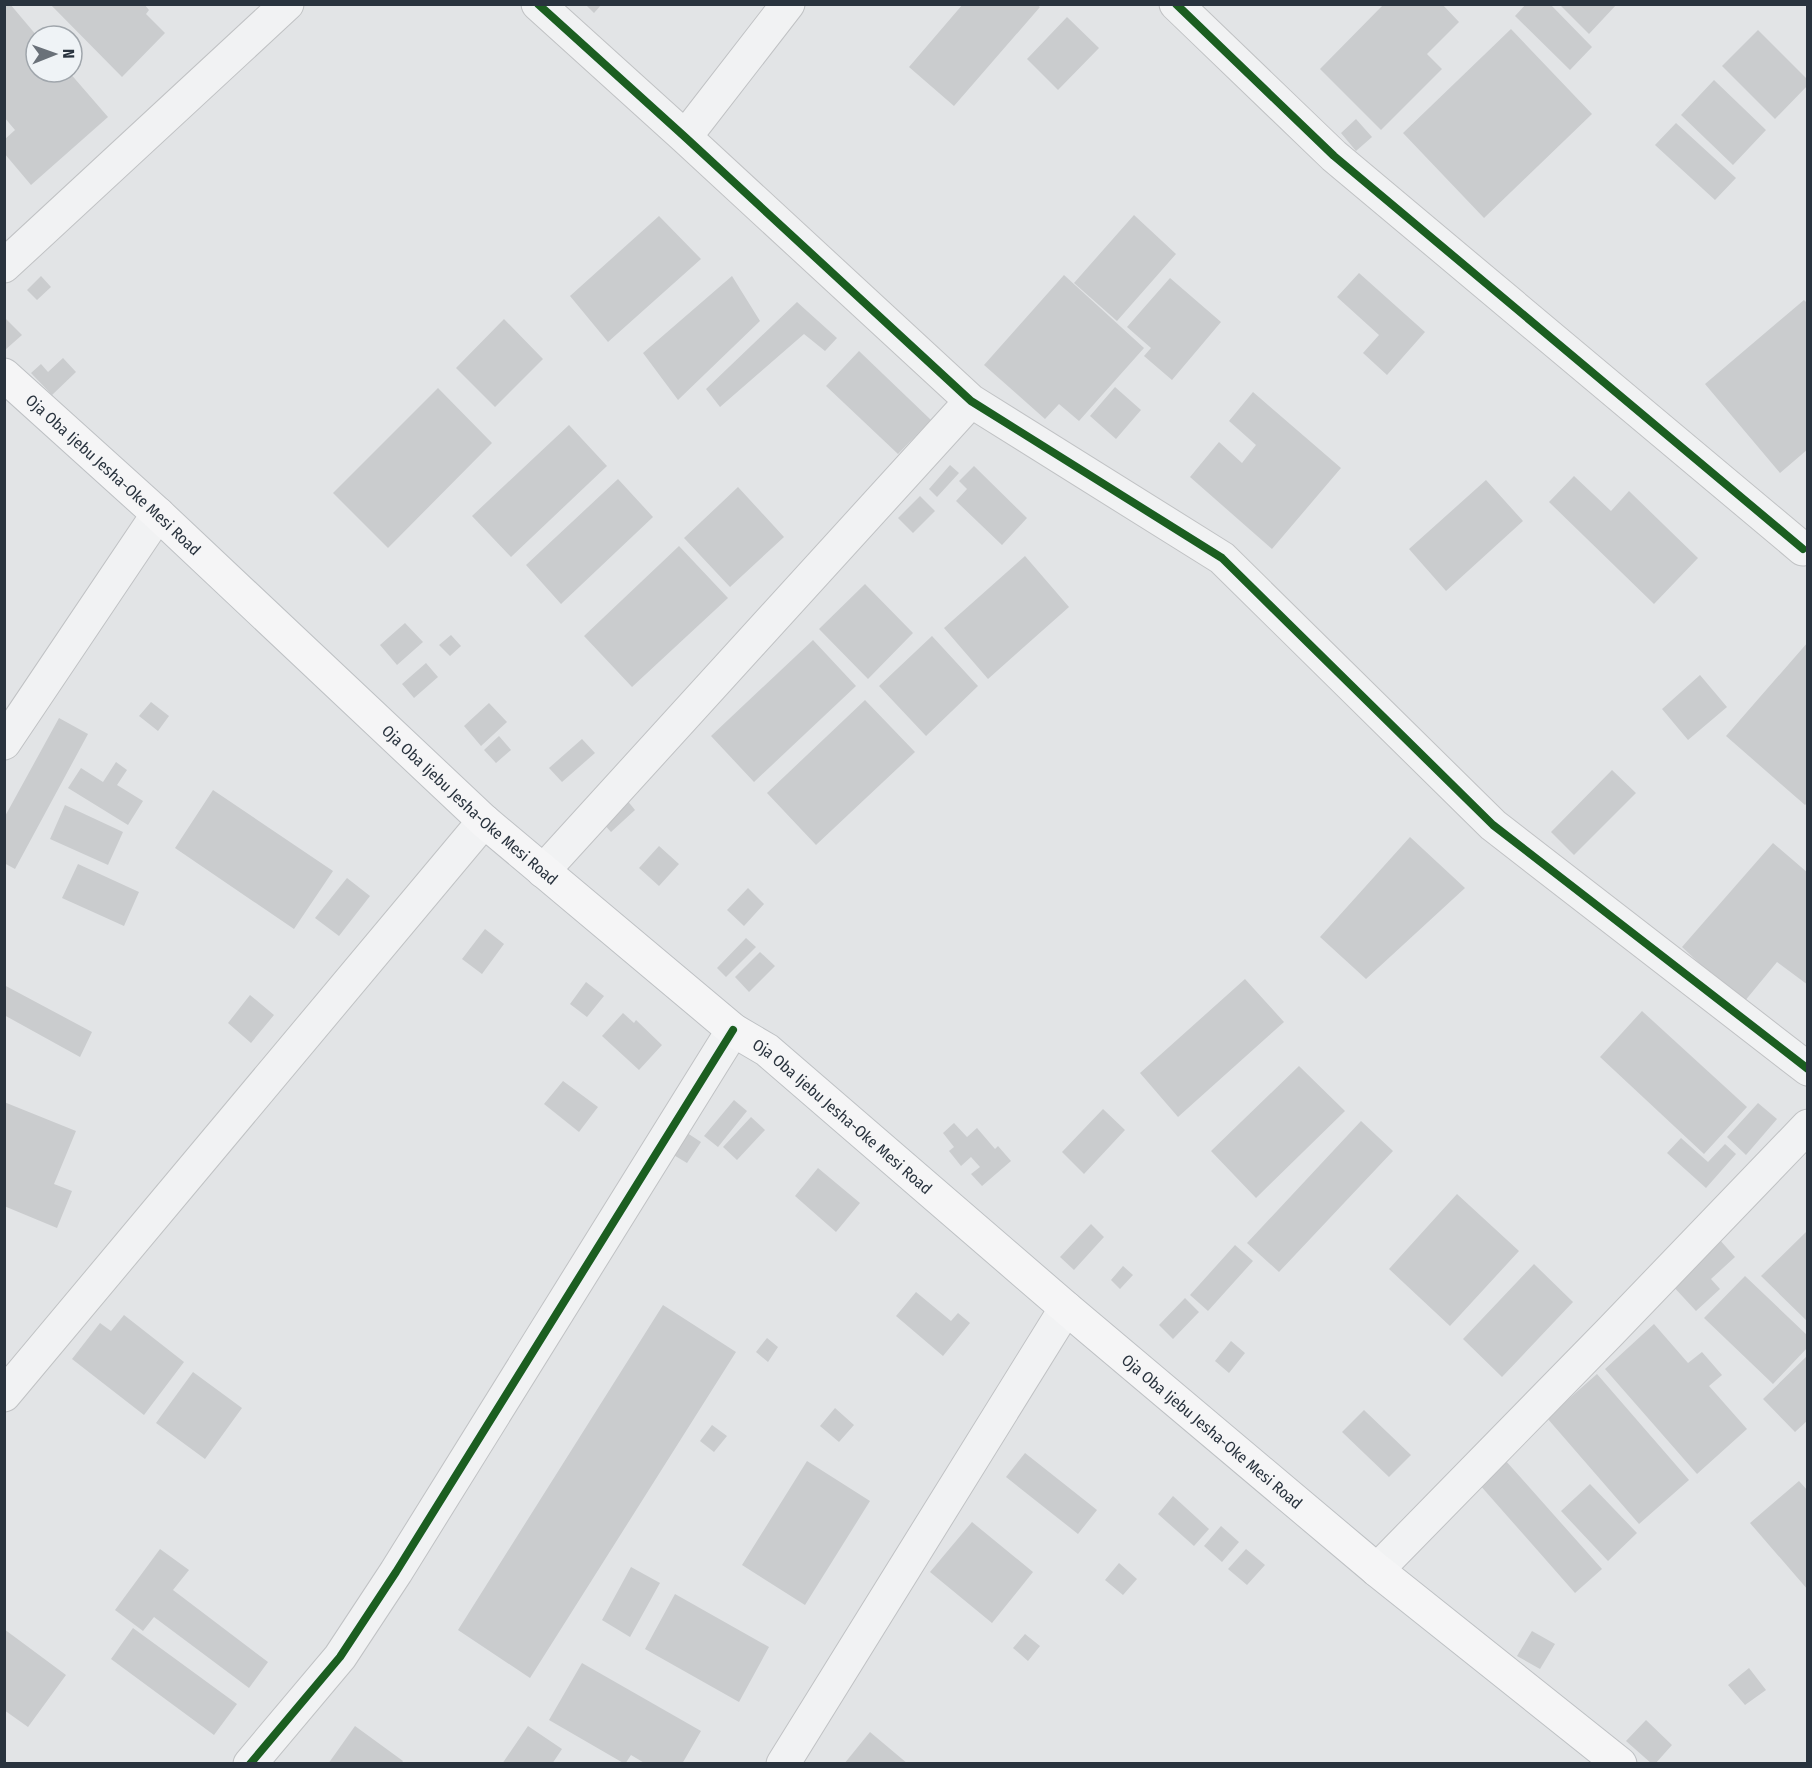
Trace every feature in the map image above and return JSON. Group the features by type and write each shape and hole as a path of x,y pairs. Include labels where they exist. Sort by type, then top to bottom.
{"main road":[{"name":"Oja Oba Ijebu Jesha-Oke Mesi Road","path":"4,375 158,514 484,821 733,1030 768,1050 1066,1308 1377,1570 1620,1764"}],"street":[{"path":"4,266 287,4"},
{"path":"538,4 971,401 1222,558 1493,825 1808,1070"},
{"path":"685,137 788,4"},
{"path":"1176,4 1334,156 1806,549"},
{"path":"543,871 971,401"},
{"path":"4,743 158,514"},
{"path":"4,1395 484,821"},
{"path":"250,1764 340,1657 396,1572 733,1030"},
{"path":"1377,1570 1808,1126"},
{"path":"783,1764 1066,1308"}],"building":[{"path":"4,4 10,4 27,24 24,24 24,84 79,84 108,117 31,185 4,153 4,140 15,130 4,117"},
{"path":"50,4 144,4 149,10 146,14 165,33 122,77 84,38 84,24 70,24"},
{"path":"585,4 602,4 594,13"},
{"path":"963,4 1036,4 1040,7 954,106 909,67"},
{"path":"1384,4 1442,4 1459,22 1427,54 1442,69 1381,130 1320,69"},
{"path":"1526,4 1550,4 1592,47 1570,70 1515,16"},
{"path":"1559,4 1617,4 1589,34"},
{"path":"1067,17 1099,48 1058,90 1027,59"},
{"path":"1511,29 1592,114 1484,218 1403,133"},
{"path":"1758,30 1808,80 1808,85 1775,119 1722,66"},
{"path":"1714,80 1766,130 1733,165 1681,115"},
{"path":"1356,119 1372,137 1356,151 1341,133"},
{"path":"1676,123 1736,178 1715,200 1655,145"},
{"path":"1134,215 1176,254 1117,321 1074,283"},
{"path":"659,216 701,259 608,342 570,296"},
{"path":"1359,273 1425,332 1387,375 1363,353 1379,335 1337,297"},
{"path":"1064,275 1144,348 1079,421 1059,404 1045,419 984,365"},
{"path":"41,276 51,287 37,300 27,290"},
{"path":"732,276 760,321 678,400 643,353"},
{"path":"1170,278 1221,322 1172,380 1144,356 1151,348 1127,327"},
{"path":"1804,300 1808,304 1808,449 1780,473 1705,384"},
{"path":"797,302 837,338 825,351 804,334 720,407 706,389"},
{"path":"6,319 22,335 5,350 4,321"},
{"path":"504,319 543,359 495,407 456,368"},
{"path":"859,351 931,420 898,454 826,386"},
{"path":"63,358 76,372 52,395 31,373 41,364 48,372"},
{"path":"1115,387 1141,410 1116,439 1090,416"},
{"path":"438,388 492,443 388,548 333,493"},
{"path":"1253,392 1341,468 1272,549 1190,477 1219,442 1242,463 1256,445 1229,421"},
{"path":"569,425 607,466 511,557 472,516"},
{"path":"950,465 959,473 937,497 929,489"},
{"path":"974,466 1027,518 1002,545 956,501 967,489 959,481"},
{"path":"1574,476 1611,511 1629,491 1698,558 1654,604 1549,502"},
{"path":"618,479 653,517 561,604 526,565"},
{"path":"1486,480 1523,521 1446,591 1409,549"},
{"path":"738,487 784,537 730,587 684,538"},
{"path":"920,496 935,511 913,533 898,518"},
{"path":"679,546 728,598 632,687 584,636"},
{"path":"1025,556 1069,607 988,679 944,628"},
{"path":"865,584 913,633 868,679 819,629"},
{"path":"405,623 423,642 397,665 380,645"},
{"path":"451,635 461,646 450,656 439,645"},
{"path":"932,636 978,686 926,736 879,686"},
{"path":"813,640 856,686 754,782 711,736"},
{"path":"1808,642 1808,802 1805,805 1726,736"},
{"path":"426,663 438,677 414,698 402,684"},
{"path":"1700,675 1727,707 1688,740 1662,709"},
{"path":"865,700 915,752 816,845 767,793"},
{"path":"151,702 169,716 158,731 139,716"},
{"path":"489,703 507,722 481,746 464,726"},
{"path":"59,718 88,734 15,869 4,863 4,818"},
{"path":"499,736 511,750 496,763 484,750"},
{"path":"582,739 595,753 562,782 549,768"},
{"path":"116,762 127,770 117,785 143,801 128,825 68,788 81,768 103,782"},
{"path":"1612,770 1636,793 1574,855 1551,832"},
{"path":"213,790 333,871 294,929 175,848"},
{"path":"626,799 635,810 611,832 601,821"},
{"path":"65,805 123,832 108,865 50,839"},
{"path":"1410,837 1465,888 1366,979 1320,937"},
{"path":"1773,843 1808,873 1808,985 1777,962 1744,1002 1682,947"},
{"path":"659,846 679,864 659,886 639,868"},
{"path":"78,864 139,892 124,926 62,898"},
{"path":"347,878 370,896 339,936 315,918"},
{"path":"748,888 764,904 744,926 727,910"},
{"path":"485,929 504,944 482,974 462,959"},
{"path":"746,938 756,947 726,977 717,968"},
{"path":"760,952 775,966 749,992 735,977"},
{"path":"1245,979 1284,1022 1178,1117 1140,1073"},
{"path":"586,982 604,996 587,1017 570,1004"},
{"path":"4,985 92,1032 80,1057 4,1015"},
{"path":"250,995 274,1015 251,1043 228,1023"},
{"path":"1642,1011 1747,1107 1704,1154 1600,1057"},
{"path":"623,1013 634,1023 636,1020 662,1045 639,1070 602,1036"},
{"path":"1299,1066 1345,1111 1256,1198 1211,1151"},
{"path":"563,1081 598,1107 579,1132 544,1104"},
{"path":"734,1100 747,1111 718,1147 704,1136"},
{"path":"4,1102 76,1131 54,1184 72,1191 57,1228 4,1206"},
{"path":"1758,1103 1777,1119 1746,1155 1727,1137"},
{"path":"1103,1109 1125,1130 1084,1174 1062,1152"},
{"path":"751,1117 765,1130 737,1160 723,1147"},
{"path":"1361,1121 1393,1151 1279,1272 1247,1243"},
{"path":"954,1123 967,1137 977,1128 995,1149 998,1146 1011,1161 982,1186 971,1174 980,1167 971,1157 961,1166 949,1151 954,1147 943,1133"},
{"path":"681,1129 701,1142 687,1163 667,1151"},
{"path":"1681,1138 1708,1162 1725,1144 1736,1154 1706,1188 1667,1153"},
{"path":"818,1168 860,1203 836,1232 795,1196"},
{"path":"1457,1194 1519,1251 1450,1326 1389,1269"},
{"path":"1091,1224 1104,1237 1074,1270 1060,1257"},
{"path":"1806,1232 1808,1234 1808,1322 1761,1276"},
{"path":"1719,1239 1735,1257 1711,1279 1720,1289 1696,1311 1671,1284"},
{"path":"1235,1245 1253,1261 1208,1311 1190,1295"},
{"path":"1534,1264 1573,1302 1502,1377 1463,1339"},
{"path":"1123,1266 1133,1275 1120,1289 1111,1280"},
{"path":"1745,1276 1808,1336 1808,1347 1773,1384 1704,1318"},
{"path":"916,1292 951,1321 958,1313 970,1323 943,1356 896,1316"},
{"path":"1185,1298 1199,1312 1173,1339 1159,1325"},
{"path":"663,1305 736,1352 530,1678 458,1630"},
{"path":"124,1315 184,1362 144,1415 72,1359 100,1323 111,1331"},
{"path":"1654,1324 1688,1363 1702,1352 1722,1375 1709,1386 1747,1429 1697,1474 1605,1369"},
{"path":"767,1338 778,1347 768,1362 756,1352"},
{"path":"1231,1341 1245,1353 1229,1373 1215,1361"},
{"path":"1808,1355 1808,1420 1795,1432 1763,1399"},
{"path":"193,1372 242,1408 205,1459 156,1423"},
{"path":"1597,1374 1689,1480 1639,1524 1547,1418"},
{"path":"835,1408 854,1425 839,1442 820,1426"},
{"path":"1364,1410 1411,1455 1389,1477 1342,1432"},
{"path":"712,1425 727,1436 714,1452 700,1441"},
{"path":"1025,1453 1097,1510 1078,1534 1006,1477"},
{"path":"1505,1460 1602,1569 1575,1593 1479,1484"},
{"path":"807,1461 870,1501 805,1605 742,1565"},
{"path":"1799,1481 1808,1491 1808,1590 1750,1523"},
{"path":"1590,1484 1637,1533 1608,1561 1561,1511"},
{"path":"1173,1496 1209,1529 1194,1546 1158,1514"},
{"path":"972,1522 1033,1572 992,1623 930,1572"},
{"path":"1221,1526 1239,1542 1222,1562 1204,1546"},
{"path":"160,1549 189,1570 173,1590 268,1662 249,1688 154,1617 143,1631 115,1610"},
{"path":"1246,1549 1265,1565 1247,1585 1228,1569"},
{"path":"1119,1563 1137,1579 1123,1595 1105,1580"},
{"path":"631,1567 660,1583 630,1637 602,1620"},
{"path":"675,1594 769,1647 739,1702 645,1649"},
{"path":"133,1628 237,1704 214,1735 111,1659"},
{"path":"4,1629 66,1675 28,1727 4,1710"},
{"path":"1532,1631 1555,1644 1540,1669 1517,1656"},
{"path":"1025,1634 1040,1646 1028,1661 1013,1648"},
{"path":"582,1663 701,1731 682,1764 646,1764 631,1755 625,1764 549,1720"},
{"path":"1749,1668 1766,1690 1745,1705 1728,1685"},
{"path":"1646,1720 1672,1745 1655,1764 1652,1764 1626,1741"},
{"path":"355,1726 403,1761 401,1764 328,1764"},
{"path":"528,1726 562,1749 552,1764 502,1764"},
{"path":"870,1732 908,1764 844,1764"}],"cycle path":[{"path":"538,4 971,401 1222,558 1493,825 1808,1069"},
{"path":"1176,4 1334,156 1803,549"},
{"path":"250,1764 340,1657 396,1572 733,1030"}]}
